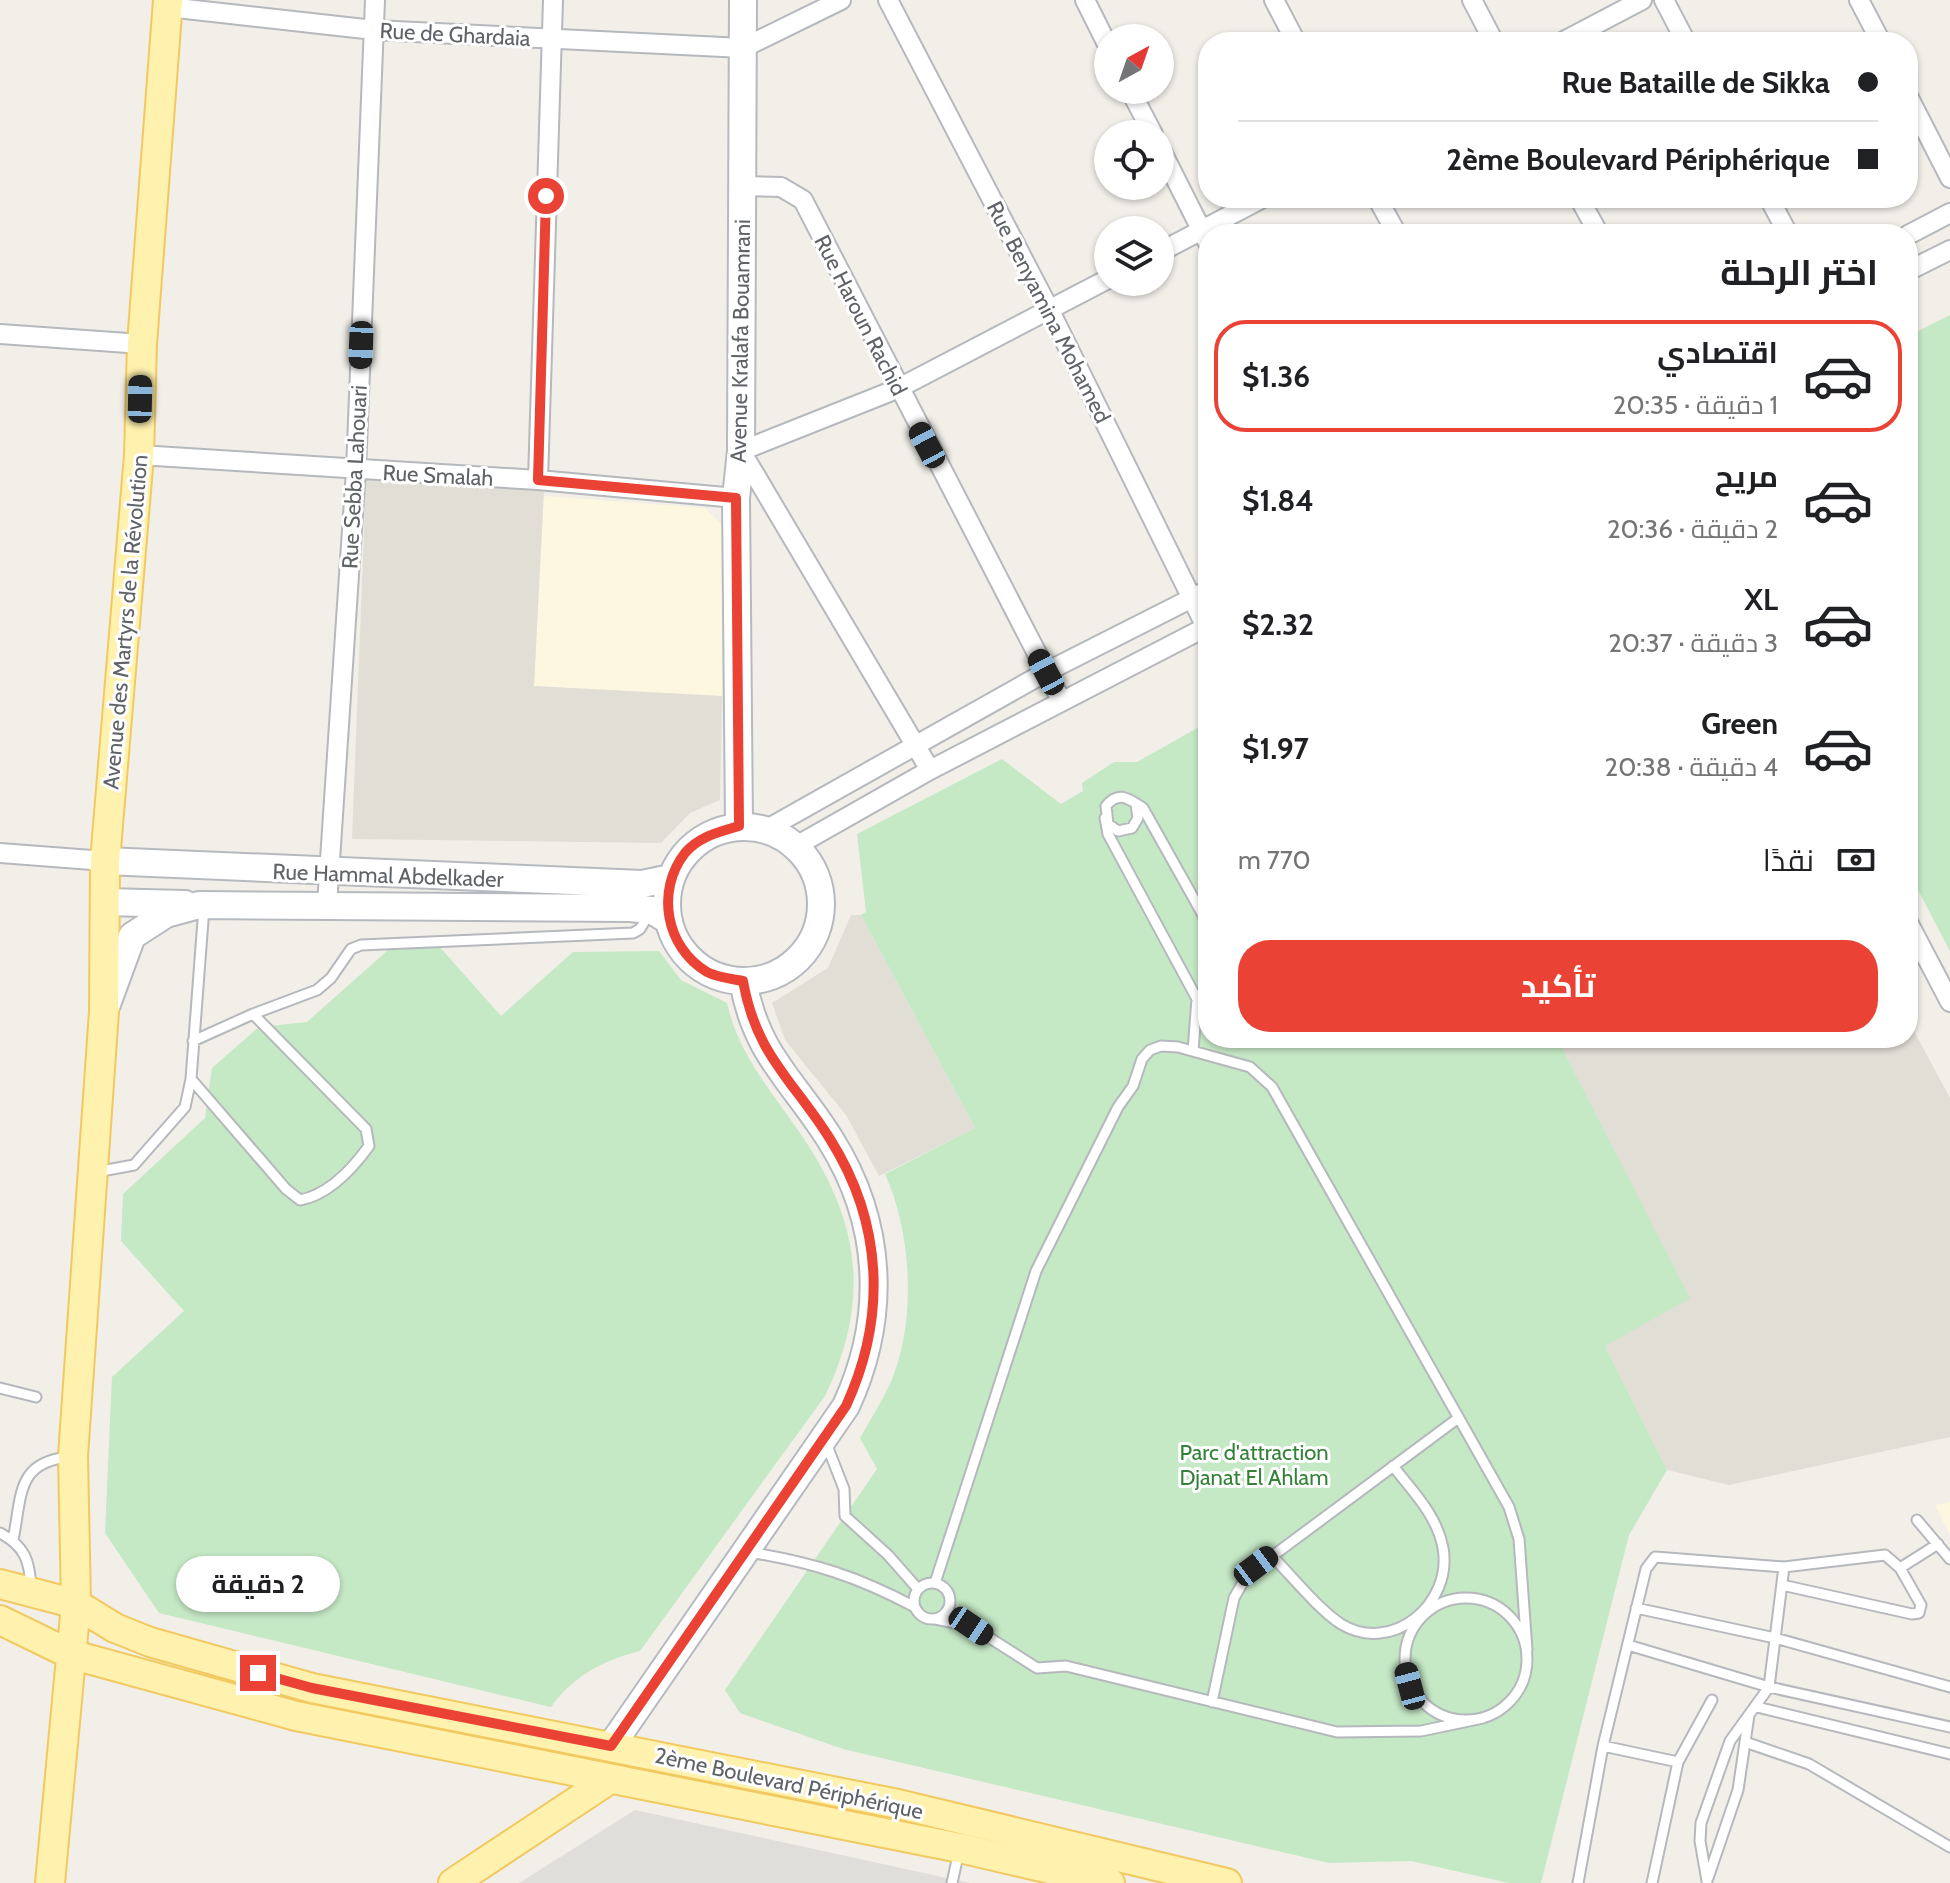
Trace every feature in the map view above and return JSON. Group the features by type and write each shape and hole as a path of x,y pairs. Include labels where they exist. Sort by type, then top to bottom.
{"main road":[{"name":"Avenue des Martyrs de la Révolution","path":"52,1883 76,1604 73,1456 104,1011 105,861 139,455 142,344 168,3"},
{"name":"2ème Boulevard Périphérique","path":"0,1584 76,1604 115,1628 150,1642 312,1688 898,1804 1227,1883"},
{"name":"2ème Boulevard Périphérique","path":"0,1620 70,1654 296,1716 607,1781 960,1848 1110,1883"},
{"path":"453,1883 607,1781"}],"street":[{"name":"Rue Sebba Lahouari","path":"327,905 356,470 375,0"},
{"path":"538,480 553,0"},
{"name":"Avenue Kralafa Bouamrani","path":"739,826 736,498 741,451 743,0"},
{"path":"743,48 841,0"},
{"name":"Rue Benyamina Mohamed","path":"888,0 1049,309 1198,612"},
{"path":"1085,0 1097,24"},
{"path":"1274,0 1291,32"},
{"path":"1472,0 1489,32"},
{"path":"1581,32 1642,0"},
{"path":"1664,0 1681,32"},
{"path":"1859,0 1876,32"},
{"name":"Rue de Ghardaia","path":"168,3 374,30 743,48"},
{"path":"1918,116 1950,178"},
{"path":"1174,175 1199,224"},
{"name":"Rue Haroun Rachid","path":"742,186 781,187 803,200 897,389 1061,700"},
{"path":"1223,224 1248,208"},
{"path":"1918,230 1950,213"},
{"path":"1174,247 1198,238"},
{"path":"1918,266 1950,250"},
{"path":"930,770 741,451 897,389 1094,286"},
{"path":"0,334 142,344"},
{"name":"Rue Smalah","path":"139,455 538,480 736,498"},
{"path":"767,829 914,743 1198,595"},
{"path":"796,846 930,770 1198,631"},
{"path":"739,826 767,829 796,846 817,875 822,912 816,936 800,958 774,976 743,981 707,972 679,945 660,916 667,904 671,878 686,852 709,835 739,826"},
{"path":"0,853 105,861"},
{"name":"Rue Hammal Abdelkader","path":"105,861 642,884 671,878"},
{"path":"105,902 327,905 660,916"},
{"path":"104,1011 132,936 166,914 202,905"},
{"path":"1918,941 1950,1002"},
{"path":"611,1746 846,1406 869,1345 876,1303 874,1259 854,1191 830,1140 775,1068 749,1016 743,981"}],"lane":[{"path":"1193,1051 1197,999 1108,834 1106,806 1115,798 1126,797 1148,816 1198,906"},
{"path":"1105,818 1112,828 1127,830 1138,818 1136,804"},
{"path":"93,1172 134,1165 176,1122 185,1107 191,1079 202,905"},
{"path":"193,1041 317,990 331,978 351,949 361,945 633,933 660,916"},
{"path":"191,1079 286,1189 300,1200 316,1197 358,1162 369,1146 366,1129 253,1014"},
{"path":"746,1551 813,1563 862,1580 915,1607 923,1617 971,1626 1037,1668 1066,1666 1337,1732 1421,1731 1483,1718 1502,1709 1517,1694 1526,1674 1527,1650 1516,1523 1272,1087 1250,1067 1193,1051 1161,1046 1150,1050 1142,1059 1133,1086 1118,1107 1036,1271 935,1583"},
{"path":"0,1388 36,1397"},
{"path":"1212,1702 1239,1585 1271,1555 1457,1419"},
{"path":"824,1437 830,1462 844,1489 845,1516 888,1555 918,1589"},
{"path":"13,1540 30,1471 41,1462 73,1456"},
{"path":"1393,1466 1431,1514 1444,1553 1443,1572 1408,1637 1405,1665 1410,1686 1423,1703 1440,1715 1461,1720 1483,1718"},
{"path":"1917,1520 1950,1559"},
{"path":"0,1533 22,1549 30,1566 31,1592"},
{"path":"1900,1568 1938,1544"},
{"path":"1578,1883 1603,1746 1636,1608 1646,1569 1660,1554 1784,1567 1876,1554 1892,1559 1900,1568 1921,1605 1919,1613 1912,1614 1782,1585"},
{"path":"1271,1555 1340,1623 1378,1633 1398,1630 1436,1605 1456,1598 1489,1602 1507,1613 1520,1630 1527,1650"},
{"path":"1706,1882 1700,1841 1701,1823 1730,1741 1769,1687 1784,1567"},
{"path":"918,1589 935,1583 946,1588 951,1600 947,1612 935,1619"},
{"path":"915,1607 918,1589"},
{"path":"1636,1608 1775,1638 1950,1687"},
{"path":"1628,1645 1769,1687 1950,1727"},
{"path":"1652,1883 1678,1762 1712,1700"},
{"path":"1757,1707 1950,1754"},
{"path":"1706,1882 1735,1801 1748,1743 1749,1715"},
{"path":"1748,1743 1809,1764 1950,1847"},
{"path":"1603,1746 1678,1762"},
{"path":"952,1883 960,1848"}],"shaded area":[{"path":"366,480 544,489 534,686 722,696 720,800 690,813 661,843 352,839"},
{"path":"544,496 705,508 723,526 722,696 534,686"},
{"path":"851,915 861,915 975,1128 879,1176 846,1115 785,1040 772,1003 828,968"},
{"path":"1918,1039 1950,1098 1950,1437 1729,1485 1667,1470 1605,1346 1689,1297 1562,1048 1918,1048"},
{"path":"1950,1502 1950,1535 1935,1505"},
{"path":"635,1810 970,1883 519,1883"}],"green space":[{"path":"1950,315 1950,951 1918,890 1918,331"},
{"name":"Parc d'attraction Djanat El Ahlam","path":"1198,728 1198,1048 1562,1048 1690,1298 1605,1346 1667,1470 1629,1535 1541,1883 1509,1883 1411,1861 1329,1863 843,1749 740,1713 725,1690 877,1469 860,1438 890,1384 899,1360 908,1278 901,1223 885,1174 975,1128 861,915 866,912 857,834 1002,759 1061,804 1083,791 1082,783 1114,762 1137,762"},
{"path":"396,943 438,945 501,1016 573,952 659,951 681,980 727,1003 746,1053 817,1159 845,1224 852,1257 850,1324 825,1396 640,1651 590,1671 569,1686 551,1707 159,1613 105,1533 112,1377 184,1311 121,1241 123,1194 205,1118 212,1068 259,1027 307,1022"}],"route":[{"path":"258,1673 312,1688 611,1746 846,1406 869,1345 876,1303 874,1259 854,1191 842,1165 830,1140 775,1068 749,1016 743,981 707,972 679,945 669,921 667,904 671,878 686,852 709,835 739,826 736,498 538,480 546,196"}]}
